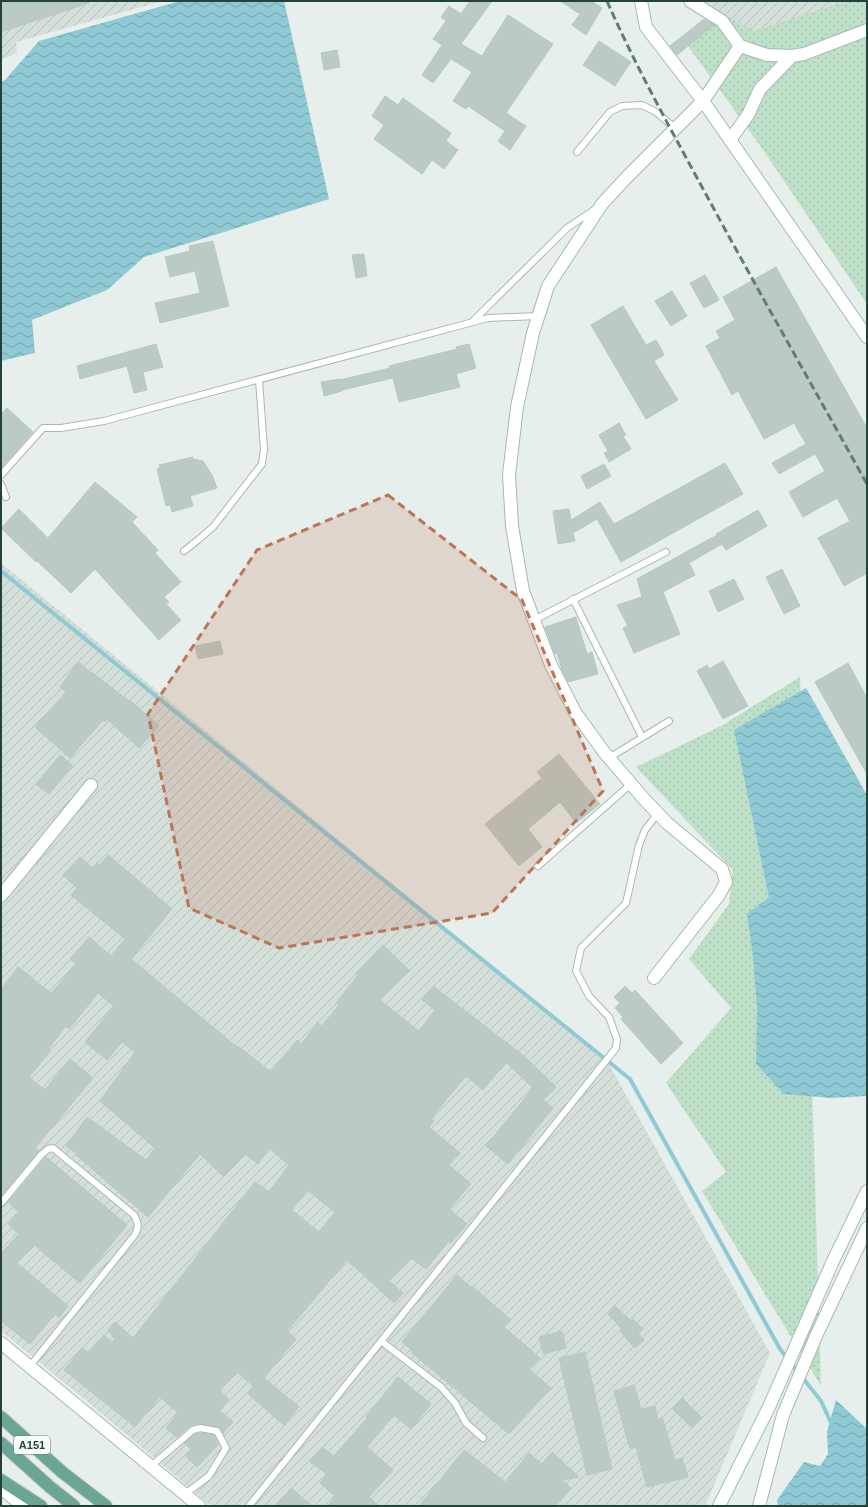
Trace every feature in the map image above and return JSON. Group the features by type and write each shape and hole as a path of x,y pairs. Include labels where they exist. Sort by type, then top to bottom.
{"main road":[{"name":"A151","path":"1,1417 62,1472 106,1506"},
{"name":"A151","path":"1,1443 50,1487 74,1506"},
{"path":"1,1480 41,1506"}],"street":[{"path":"641,1 646,27 703,101 867,337"},
{"path":"690,1 722,22 740,46 766,55 792,56 804,54 867,30"},
{"path":"654,978 719,895 726,882 722,869 667,823 631,784 575,712 551,665 523,591 513,533 509,475 517,407 533,333 548,286 602,204 703,101 740,46"},
{"path":"730,140 748,115 760,89 792,56"},
{"path":"1,896 91,785"},
{"path":"719,1506 769,1407 833,1261 867,1191"},
{"path":"760,1506 783,1415 816,1336 867,1228"},
{"path":"1,1343 199,1506"},
{"path":"1,1488 23,1506"}],"lane":[{"path":"577,152 610,112 622,106 642,105 656,112 676,129"},
{"path":"472,322 567,228 602,204"},
{"path":"1,475 43,428 61,428 104,421 488,318 538,316"},
{"path":"184,551 213,526 262,464 264,449 259,380"},
{"path":"1,484 6,497"},
{"path":"534,620 666,552"},
{"path":"574,599 642,737"},
{"path":"610,758 642,737 669,722"},
{"path":"538,866 631,784"},
{"path":"249,1506 616,1048 617,1039 609,1017 589,996 576,971 582,948 626,903 639,845 645,830 658,813"},
{"path":"2,1202 41,1155 48,1149 53,1148 134,1215 138,1221 138,1228 134,1236 30,1366"},
{"path":"381,1341 441,1387 455,1403 466,1422 483,1438"},
{"path":"151,1466 194,1430 200,1428 217,1431 226,1448 209,1476 185,1494"}],"highlighted area":[{"path":"388,495 522,600 603,791 492,913 279,948 189,908 148,714 257,550"}],"shaded area":[{"path":"1,1 163,1 16,42 17,53 1,60"},
{"path":"705,1 867,1 867,6 757,40 723,22"},
{"path":"1,563 606,1059 770,1353 705,1506 211,1506 1,1331"}],"green space":[{"path":"847,1 867,1 867,304 759,144 682,38 724,14 754,31"},
{"path":"800,677 821,1386 702,1191 726,1172 666,1083 731,1008 689,959 729,904 733,870 636,767 721,726"}],"water":[{"path":"180,1 284,1 329,199 144,257 107,290 32,320 35,353 1,361 1,82 5,80 39,41"},
{"path":"806,688 867,795 867,1096 831,1098 784,1094 756,1064 757,1007 753,956 747,914 769,897 734,730"},
{"path":"836,1400 867,1429 867,1506 778,1506 777,1500 804,1462 820,1466 828,1454 827,1432"}],"building":[{"path":"1,1 89,1 89,3 1,32"},
{"path":"470,1 492,1 461,44 482,56 508,15 553,44 506,113 526,126 510,150 498,141 505,131 468,106 466,109 453,101 472,72 451,59 433,83 422,75 442,45 433,39 446,21 441,17 449,6 461,14"},
{"path":"560,1 591,1 602,8 586,35 572,25 580,14"},
{"path":"704,19 714,25 677,55 670,46"},
{"path":"599,41 631,62 615,86 583,65"},
{"path":"337,50 340,67 324,70 321,53"},
{"path":"385,96 398,105 403,98 451,133 446,141 458,150 444,169 432,160 422,174 374,139 384,125 372,116"},
{"path":"213,241 229,306 160,323 155,303 200,293 195,271 170,277 165,257 190,251 189,246"},
{"path":"364,254 367,276 356,278 352,255"},
{"path":"776,267 867,428 867,573 844,586 818,538 850,521 837,498 803,517 789,492 825,471 815,454 779,474 772,463 806,444 794,423 764,439 738,391 732,395 706,346 720,338 716,331 735,320 723,297"},
{"path":"705,275 719,300 704,308 690,283"},
{"path":"672,291 687,316 671,326 655,301"},
{"path":"623,306 646,345 656,340 664,355 654,361 678,400 646,419 591,325"},
{"path":"156,344 163,367 143,372 147,390 134,393 127,366 80,379 77,366"},
{"path":"469,344 476,368 456,374 460,387 399,402 393,378 342,390 324,396 321,382 340,380 390,368 389,366 457,349 456,347"},
{"path":"7,408 33,432 1,468 1,414"},
{"path":"619,423 626,435 623,436 631,449 609,462 604,453 608,451 599,435"},
{"path":"193,457 193,459 203,461 212,475 217,488 190,496 193,506 172,512 170,505 166,506 157,469 160,468 159,465"},
{"path":"725,463 743,494 621,562 597,519 573,533 575,541 558,544 553,511 569,509 571,520 600,502 614,524"},
{"path":"604,464 611,476 587,489 581,476"},
{"path":"95,482 137,517 132,522 158,550 155,553 181,582 164,597 169,602 166,604 181,620 159,640 95,569 71,593 1,528 19,509 48,538"},
{"path":"758,510 767,526 726,550 722,544 689,563 695,575 663,592 680,634 634,653 623,628 628,626 617,605 642,597 637,579 717,535 716,534"},
{"path":"782,569 800,606 784,614 766,577"},
{"path":"734,579 744,599 718,612 709,591"},
{"path":"576,617 587,654 592,652 598,674 568,682 545,627"},
{"path":"220,641 223,654 198,659 195,646"},
{"path":"723,661 748,706 723,719 697,671 707,665 709,669"},
{"path":"78,662 129,701 130,700 159,726 139,748 107,719 105,722 103,720 70,758 35,727 66,692 60,687"},
{"path":"848,663 867,698 867,774 815,682"},
{"path":"559,754 600,804 576,823 560,802 528,829 542,847 519,866 485,824 542,778 537,772"},
{"path":"60,755 73,766 49,794 36,784"},
{"path":"108,855 172,909 131,959 237,1047 238,1046 271,1072 297,1040 301,1044 318,1023 322,1026 339,1005 336,1003 358,975 356,973 383,945 409,970 380,1000 419,1031 435,1010 422,1000 433,986 525,1057 556,1087 543,1100 553,1108 508,1164 486,1146 533,1088 506,1062 483,1090 466,1076 431,1118 434,1121 429,1127 460,1153 449,1165 471,1184 449,1209 467,1224 451,1243 449,1241 426,1269 411,1258 389,1281 403,1293 394,1303 347,1260 287,1331 296,1339 264,1378 299,1407 284,1425 247,1393 253,1386 237,1372 220,1391 229,1399 219,1410 233,1422 223,1433 218,1427 199,1424 190,1426 177,1437 166,1428 178,1413 160,1397 135,1427 64,1370 82,1348 88,1352 104,1335 112,1342 115,1339 108,1330 115,1322 133,1338 255,1182 269,1192 289,1165 269,1148 258,1164 245,1154 223,1176 200,1154 148,1217 66,1146 87,1117 146,1160 155,1148 100,1101 135,1052 122,1042 107,1060 85,1042 114,1006 98,993 69,1029 66,1026 49,1048 51,1050 29,1077 45,1090 70,1059 93,1078 35,1148 39,1151 1,1196 1,989 18,967 51,993 76,964 70,959 89,937 111,956 125,939 71,895 77,888 63,875 80,857 93,868 97,863 100,865","holes":["307,1190 335,1212 319,1232 292,1210"]},
{"path":"625,986 632,993 635,990 683,1043 661,1064 621,1019 623,1017 615,1008 620,1003 614,997"},
{"path":"46,1157 127,1225 80,1283 34,1245 17,1263 68,1306 59,1318 55,1314 30,1344 1,1321 1,1253 19,1234 8,1224 19,1212 8,1202"},
{"path":"457,1275 511,1320 504,1327 540,1358 529,1369 551,1388 509,1434 411,1352 412,1350 402,1342"},
{"path":"615,1306 631,1321 633,1319 643,1329 638,1333 644,1340 635,1348 620,1331 622,1329 608,1314"},
{"path":"562,1331 566,1348 543,1354 539,1337"},
{"path":"585,1352 612,1469 587,1475 559,1358"},
{"path":"398,1377 431,1404 411,1429 394,1415 367,1447 393,1470 369,1497 379,1506 328,1506 335,1496 320,1483 327,1474 310,1462 322,1447 334,1456 367,1418 366,1417"},
{"path":"634,1385 641,1409 655,1406 658,1420 662,1417 675,1460 682,1458 688,1477 647,1487 636,1447 630,1449 614,1391"},
{"path":"682,1398 702,1418 692,1428 672,1408"},
{"path":"200,1433 214,1435 217,1441 215,1443 218,1445 197,1467 185,1455 191,1449 184,1443 195,1434"},
{"path":"464,1450 505,1482 529,1453 542,1464 552,1452 579,1477 562,1480 571,1488 556,1506 419,1506"},
{"path":"291,1488 312,1506 276,1506"}],"waterway":[{"path":"1,571 630,1079 780,1349 821,1401 832,1425"}],"railway":[{"path":"607,1 641,72 677,141 867,484"}]}
